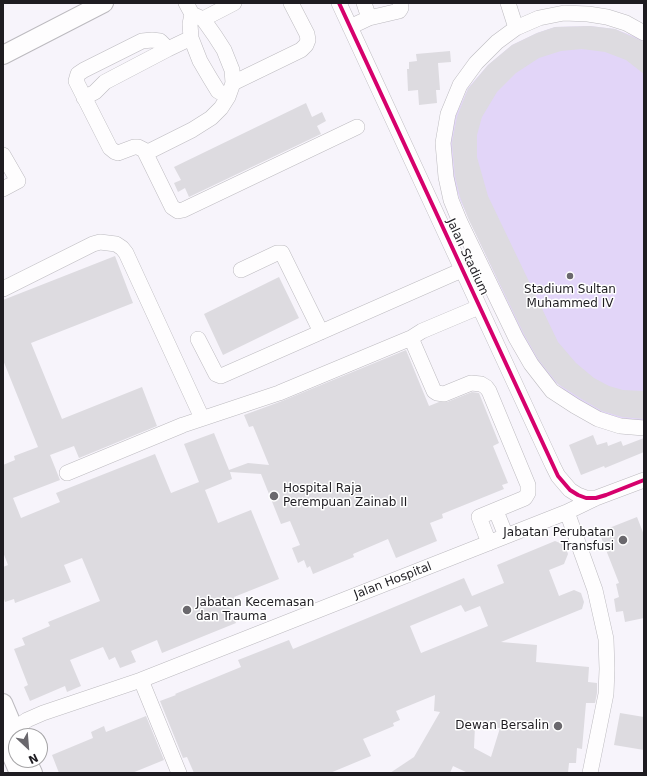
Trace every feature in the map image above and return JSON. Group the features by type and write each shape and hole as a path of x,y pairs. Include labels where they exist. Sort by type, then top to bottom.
{"main road":[{"path":"3,54 104,3"},
{"path":"3,703 8,732"},
{"path":"3,768 8,773"}],"street":[{"path":"193,12 234,3"},
{"path":"233,83 301,50 306,45 308,40 307,34 292,3"},
{"name":"Jalan Stadium","path":"339,3 558,476 570,490 578,496 596,498"},
{"path":"364,3 369,18"},
{"path":"350,27 369,18 399,11 401,8 400,3"},
{"path":"508,3 516,28"},
{"path":"193,12 190,24 191,38 200,60 218,91 228,97"},
{"path":"146,153 192,130 211,118 221,108 228,97 233,83 232,70 224,50 212,30 193,12"},
{"path":"644,33 626,23 607,17 588,14 564,13 539,18 516,28 497,42 476,63 460,85 448,114 442,143 446,177 451,200 516,338 531,364 552,391 575,406 598,419 620,426 644,428"},
{"path":"84,98 95,92 105,82 191,38"},
{"path":"168,49 160,41 152,40 142,42 84,70 78,74 76,81 112,150 118,153 129,148 141,148 146,153 172,207 178,212 357,127"},
{"path":"3,155 18,181 3,190"},
{"path":"3,289 93,244 116,244 126,253 202,418"},
{"path":"241,270 277,253 282,253 321,332"},
{"path":"198,339 216,374 222,376 321,332 464,273 482,268"},
{"path":"67,473 202,418 272,395 411,338 422,331 479,307"},
{"path":"411,338 434,392 444,394 471,383 476,383 486,387 489,391 528,489 527,496 524,498 479,517 489,543"},
{"name":"Jalan Hospital","path":"19,728 27,720 43,713 141,680 567,512 596,498 644,480"},
{"path":"496,511 506,536"},
{"path":"567,512 595,590 606,639 606,694 590,773"},
{"path":"141,680 179,773"}],"shaded area":[{"name":"Stadium Sultan Muhammed IV","path":"590,26 615,29 644,42 644,422 609,416 581,405 546,374 531,352 460,200 450,170 448,142 456,115 468,88 488,65 512,45 537,33 555,27"}],"building":[{"path":"590,26 615,29 644,42 644,74 626,60 605,52 582,49 561,51 539,58 516,73 497,92 482,117 477,135 477,157 488,196 558,342 576,363 594,378 609,386 623,390 644,391 644,419 622,417 602,411 558,384 538,359 524,334 468,218 460,197 455,176 452,143 457,117 468,89 488,65 512,45 537,33 555,27"},
{"path":"450,51 451,62 438,63 440,90 436,90 437,103 419,105 418,90 408,91 407,69 409,69 409,62 417,61 416,54"},
{"path":"306,103 312,117 322,112 326,121 317,126 321,134 189,197 185,188 178,192 174,183 181,180 174,167"},
{"path":"115,256 133,303 31,343 62,419 142,387 157,426 79,458 74,446 50,455 60,480 13,498 21,518 60,502 56,493 155,454 171,493 199,482 184,444 214,433 229,470 248,463 269,465 253,426 249,427 244,415 406,350 429,406 439,402 447,402 472,392 479,393 499,443 493,446 508,483 502,485 504,489 442,514 443,518 430,523 437,541 396,558 388,539 353,554 354,557 313,574 310,566 307,568 304,560 298,563 292,548 300,545 290,521 281,524 261,474 230,472 232,479 205,490 218,523 251,510 279,579 234,597 236,601 228,604 236,623 162,653 157,640 131,651 136,662 120,668 115,657 109,660 103,647 70,660 81,686 67,692 65,686 30,701 24,687 28,685 14,649 25,645 22,638 50,626 48,622 100,601 82,558 64,565 71,582 15,603 14,599 5,602 3,596 3,567 8,565 3,552 3,465 15,460 14,456 38,447 3,360 3,300"},
{"path":"279,277 299,318 223,355 204,314"},
{"path":"593,435 597,445 607,442 608,446 621,441 623,446 644,438 644,452 605,468 604,466 581,475 569,445"},
{"path":"637,517 644,535 644,618 625,622 623,611 616,612 614,599 619,597 616,584 619,583 599,532"},
{"path":"555,541 565,545 568,554 564,564 549,570 559,596 574,590 581,593 584,602 582,609 501,642 537,645 536,662 589,667 588,682 597,683 597,693 595,703 586,703 582,749 577,748 576,763 569,763 568,773 468,773 453,766 450,773 390,773 414,757 440,712 434,711 435,695 396,711 400,720 393,723 394,726 363,739 371,756 330,773 194,773 187,757 183,758 160,701 241,667 238,660 289,640 293,649 464,578 472,596 504,583 497,565","holes":["461,605 465,612 480,606 488,626 421,653 410,626","475,726 500,728 491,757 474,748"]},
{"path":"620,713 644,717 644,750 614,745"},
{"path":"146,716 164,760 132,773 59,773 52,755 93,738 91,732 104,726 106,732"}],"cycle path":[{"path":"339,3 558,476 570,490 586,498 596,498 606,495 644,480"}],"place":[{"name":"Stadium Sultan Muhammed IV","path":"570,276"},
{"name":"Hospital Raja Perempuan Zainab II","path":"274,496"},
{"name":"Jabatan Perubatan Transfusi","path":"623,540"},
{"name":"Jabatan Kecemasan dan Trauma","path":"187,610"},
{"name":"Dewan Bersalin","path":"558,726"}]}
